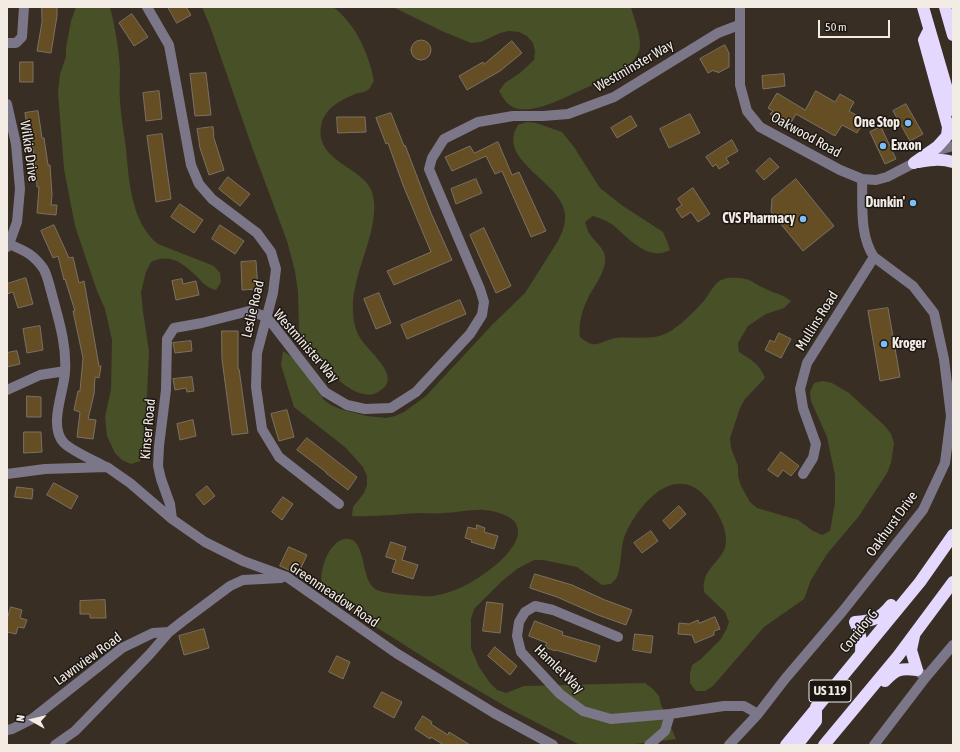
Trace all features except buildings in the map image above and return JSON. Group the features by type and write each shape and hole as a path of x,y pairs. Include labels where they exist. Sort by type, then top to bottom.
{"highway":[{"path":"923,7 953,110"},
{"path":"945,7 953,35"},
{"path":"929,30 938,38 953,88"},
{"path":"914,163 937,147 947,136 948,127 924,40 929,30"},
{"path":"914,163 937,159 953,162"},
{"path":"861,652 862,642 860,632 854,622 870,621 884,614 916,576 953,525"},
{"name":"Corridor G","path":"786,745 924,576 953,535"},
{"name":"US 119","path":"824,745 914,635 953,582"},
{"path":"914,635 911,650 922,674"},
{"path":"829,745 870,696 894,672 904,669 922,674"},
{"path":"798,745 816,721 816,707"}],"street":[{"path":"7,43 16,42 22,37 24,7"},
{"name":"Leslie Road","path":"147,7 169,45 191,165 199,184 212,200 258,233 271,252 276,270 273,293 257,353 256,387 262,429 279,458 339,504"},
{"name":"Oakwood Road","path":"740,7 740,86 747,111 760,127 840,170 862,180 876,180 887,177 939,150 953,146"},
{"name":"Westminster Way","path":"480,289 429,169 432,158 444,139 478,122 513,116 568,114 614,97 712,37 739,25"},
{"name":"Wilkie Drive","path":"7,104 16,144 20,189 17,222 8,245"},
{"name":"Oakhurst Drive","path":"729,745 758,714 923,510 945,463 951,416 944,359 934,313 913,286 874,257 867,245 864,228 862,180"},
{"name":"Greenmeadow Road","path":"8,245 30,253 44,270 64,340 66,371 57,411 58,430 63,442 76,451 107,467 130,483 172,519 205,542 236,558 288,578 396,653 494,713 553,745"},
{"name":"Mullins Road","path":"803,474 813,458 816,444 803,408 800,389 807,363 874,257"},
{"name":"Westminister Way","path":"167,339 174,328 202,323 249,311 267,317 325,392 347,405 365,409 391,408 416,392 470,334 482,315 484,302 480,289"},
{"name":"Kinser Road","path":"167,339 166,390 158,466 170,504 172,519"},
{"path":"7,390 40,375 66,371"},
{"path":"7,474 45,469 107,467"},
{"name":"Lawnview Road","path":"55,745 75,731 149,655 169,632 230,586 243,580 288,578"},
{"name":"Hamlet Way","path":"618,637 553,610 535,606 525,612 519,622 517,636 521,652 560,694 583,711 611,719 670,714 724,706 744,706 758,714"},
{"path":"842,612 854,622"},
{"name":"Lawnview Road","path":"7,730 12,729 32,718 122,648 153,633 169,632"},
{"path":"874,745 922,674 953,645"},
{"path":"649,745 665,731 670,714"}],"green space":[{"path":"76,7 110,7 119,54 120,107 128,174 133,200 142,224 149,235 158,244 214,266 220,273 221,282 216,290 208,287 183,265 174,260 163,259 151,262 146,272 141,292 149,351 145,442 144,452 140,461 131,464 122,460 115,453 107,436 105,417 111,390 112,340 105,309 97,291 75,226 64,169 58,93 60,74 66,57 66,48 71,21"},
{"path":"202,7 333,7 355,31 365,50 374,81 368,90 338,102 329,110 325,115 321,126 321,138 325,148 332,156 360,176 367,183 372,192 374,205 373,220 357,281 354,296 353,317 359,336 386,370 388,378 387,384 375,394 366,395 356,392 340,381 325,367 306,346 301,338 299,330 298,292 295,271 287,241"},
{"path":"393,7 631,7 639,35 640,46 634,60 612,77 545,105 536,108 519,109 509,105 499,91 505,83 520,73 534,60 535,51 533,43 527,36 519,32 509,31 500,33 481,42 471,43 444,32"},
{"path":"527,122 536,123 562,132 574,147 600,188 623,206 663,232 670,250 661,253 654,253 641,248 613,225 593,216 585,222 588,231 604,252 605,262 600,278 588,298 581,317 580,337 590,343 598,344 616,338 649,338 667,333 677,327 704,301 712,288 718,282 726,278 748,280 784,296 791,301 784,308 766,314 748,326 738,343 739,352 761,369 765,378 745,399 740,408 730,438 731,448 738,466 738,476 741,486 750,502 757,508 798,520 813,531 822,535 830,531 835,503 835,475 827,437 811,401 810,392 814,383 823,381 832,383 849,393 885,426 891,434 894,443 891,463 887,473 859,516 827,554 811,580 804,599 764,627 713,686 705,691 696,691 690,683 690,674 692,665 701,659 721,639 729,622 725,612 704,592 706,577 723,552 726,535 721,520 710,502 698,490 685,484 673,485 661,490 650,498 640,509 625,535 622,545 619,572 617,578 611,584 602,585 577,567 543,560 534,560 517,569 502,581 474,609 471,619 471,648 479,667 497,690 506,693 524,686 645,683 659,696 661,705 676,739 627,745 578,744 510,709 452,675 335,601 325,592 322,585 321,579 323,565 326,558 333,546 344,539 352,539 357,544 371,585 377,590 392,593 433,596 463,587 485,574 504,557 517,538 518,528 513,520 500,513 485,510 352,516 353,507 364,493 367,485 367,476 363,467 346,448 294,407 281,365 283,351 301,363 313,385 324,400 340,409 367,416 386,418 395,416 404,412 426,396 492,325 525,293 558,241 562,232 565,214 562,203 555,193 526,165 518,155 514,145 514,133 518,125"}],"place":[{"name":"One Stop","path":"908,123"},
{"name":"Exxon","path":"883,146"},
{"name":"Dunkin'","path":"913,203"},
{"name":"CVS Pharmacy","path":"803,219"},
{"name":"Kroger","path":"884,344"}]}
